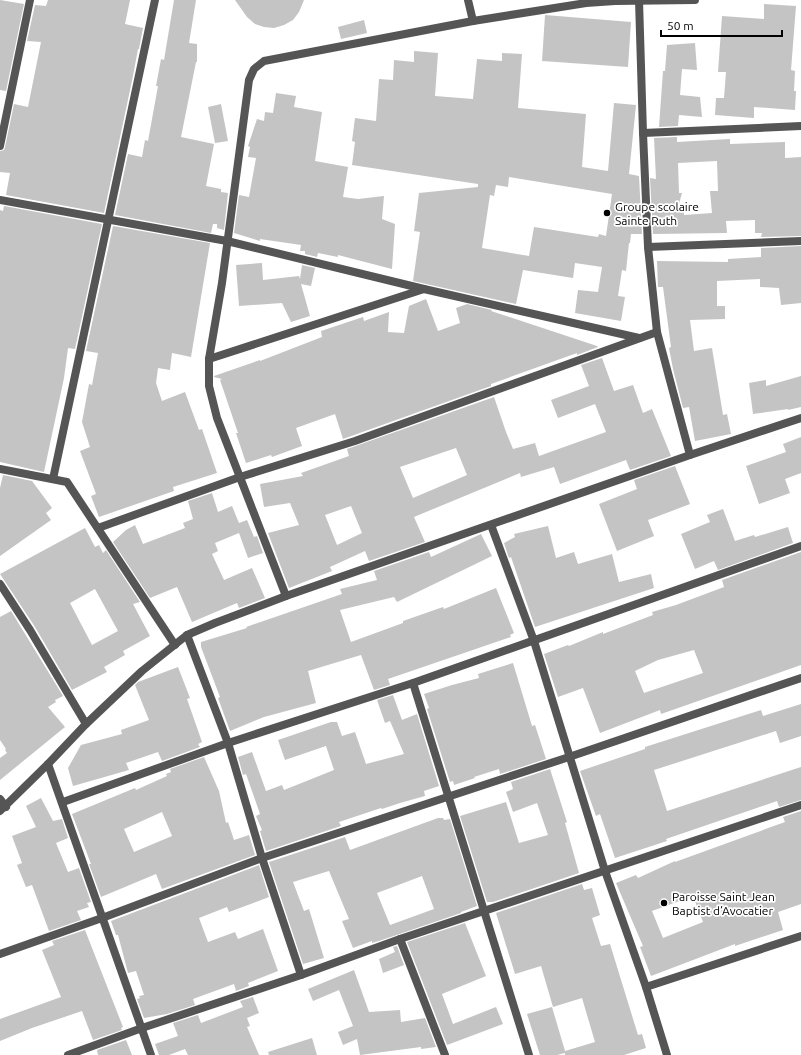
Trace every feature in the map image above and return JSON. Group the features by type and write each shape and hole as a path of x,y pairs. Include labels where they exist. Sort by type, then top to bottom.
{"street":[{"path":"0,146 30,0"},
{"path":"53,479 155,0"},
{"path":"468,0 473,21"},
{"path":"639,0 648,247 657,332 690,455"},
{"path":"286,596 216,418 209,386 209,359 249,80 254,69 264,61 473,21 585,2 695,0"},
{"path":"643,132 801,126"},
{"path":"0,200 227,241 424,289 639,338"},
{"path":"648,247 801,240"},
{"path":"209,359 424,289"},
{"path":"98,528 240,478 355,441 657,332"},
{"path":"0,799 3,809 86,724 142,671 187,635 215,622 286,596 690,455 801,418"},
{"path":"0,469 63,481 70,486 175,645"},
{"path":"491,525 534,641 605,871 646,987 667,1055"},
{"path":"63,802 228,743 413,683 801,546"},
{"path":"0,584 30,630 86,724"},
{"path":"187,635 228,743 262,858 301,975"},
{"path":"0,954 102,918 262,858 448,796 569,758 801,678"},
{"path":"413,683 529,1055"},
{"path":"48,764 63,802 102,918 151,1055"},
{"path":"68,1055 142,1028 301,975 400,939 801,805"},
{"path":"646,987 801,936"},
{"path":"400,939 445,1055"}],"building":[{"path":"0,0 24,4 6,91 0,90"},
{"path":"48,0 130,0 125,24 143,28 104,213 6,195 10,173 0,172 0,151 4,150 5,147 14,104 28,107 41,42 27,41 35,5 46,6"},
{"path":"174,0 196,0 189,43 197,44 197,62 181,137 214,144 206,186 221,189 221,192 228,193 224,230 217,228 217,224 213,224 211,233 115,215 128,154 142,157 145,140 148,141 158,86 156,86 161,59 164,60"},
{"path":"235,0 304,0 299,12 293,20 274,28 255,24 247,17"},
{"path":"764,4 796,6 791,70 795,71 795,110 754,107 754,118 715,115 716,98 724,98 726,72 718,72 722,16 764,19"},
{"path":"545,15 631,22 628,67 542,61"},
{"path":"364,20 367,33 341,39 338,27"},
{"path":"695,43 697,70 682,69 680,95 700,97 702,117 679,115 678,126 659,127 663,71 665,71 667,45"},
{"path":"414,51 438,53 435,96 473,99 477,59 502,61 502,53 522,54 518,108 586,114 582,167 608,171 614,103 636,105 629,174 639,176 642,234 631,234 626,271 622,270 618,296 625,297 621,321 575,313 578,290 598,292 602,267 575,263 573,278 523,270 516,304 413,281 420,232 414,231 419,193 478,187 478,184 352,165 355,142 352,141 355,118 376,121 379,79 393,80 394,60 414,62","holes":["509,177 612,194 606,236 599,234 598,237 534,227 529,256 482,248 490,195 494,196 496,185 508,187"]},
{"path":"276,93 296,96 294,107 322,112 315,161 348,167 343,197 358,199 384,196 382,219 395,224 392,269 338,255 338,257 318,253 317,257 305,254 305,251 300,251 301,245 260,239 260,241 234,233 239,195 249,197 256,158 248,157 250,147 248,146 257,119 264,121 265,112 273,113"},
{"path":"221,104 228,141 215,143 208,107"},
{"path":"677,137 677,142 730,139 730,144 785,142 785,158 801,157 801,236 761,237 762,233 755,233 755,220 726,221 727,233 653,234 650,178 656,179 654,138","holes":["717,161 718,191 710,191 712,213 684,215 684,211 677,211 682,193 679,193 678,163"]},
{"path":"4,206 102,224 75,349 68,348 64,378 44,472 0,462 0,210 3,211"},
{"path":"113,226 210,243 191,357 172,353 170,370 158,368 156,383 162,401 185,392 199,430 202,429 217,473 173,487 174,491 99,517 91,496 96,494 80,451 90,447 82,422 89,384 92,385 98,353 86,351"},
{"path":"801,246 801,303 781,305 779,288 760,287 760,279 717,281 717,306 725,306 725,319 690,320 694,351 712,348 723,415 727,414 731,434 695,441 689,407 683,408 673,369 669,348 671,347 663,287 658,287 657,261 728,262 728,259 761,257 761,248"},
{"path":"262,263 263,280 299,276 300,279 302,265 315,268 311,286 301,284 310,316 291,322 282,303 239,306 236,265"},
{"path":"426,299 438,331 460,323 456,308 467,304 492,310 491,311 598,347 491,384 491,386 343,439 335,414 296,428 302,446 272,457 271,455 246,463 236,433 238,433 220,380 222,379 214,376 260,361 322,337 321,331 363,317 364,321 389,312 388,332 404,333 409,306"},
{"path":"602,358 614,391 633,385 643,413 652,409 671,456 630,470 626,460 560,484 554,467 521,477 520,473 414,517 425,542 369,561 365,551 330,567 332,571 289,588 268,533 299,525 290,503 264,507 260,484 303,476 301,473 349,456 347,449 494,397 513,449 535,443 539,456 606,432 595,404 558,418 551,400 589,386 581,365","holes":["456,448 467,475 413,498 400,467","351,506 362,533 337,545 325,515"]},
{"path":"801,376 801,407 753,414 749,383 766,380 766,386"},
{"path":"801,437 801,473 785,479 790,493 759,504 746,466 786,452 783,444"},
{"path":"675,466 690,504 648,520 654,536 617,551 599,504 637,489 634,480"},
{"path":"3,475 32,481 52,508 46,513 51,520 0,556 0,488"},
{"path":"212,493 218,512 232,506 239,523 247,520 254,537 257,536 263,553 248,558 239,533 215,543 218,551 212,554 224,580 252,568 265,598 239,608 237,603 192,622 177,587 150,598 113,542 126,530 135,525 143,544 185,528 183,523 193,519 188,501"},
{"path":"723,509 735,541 754,535 755,537 788,527 793,543 718,570 714,561 695,569 681,534 710,522 707,515"},
{"path":"548,526 556,558 574,552 578,564 612,554 619,582 651,574 654,588 535,627 511,557 509,558 504,543 515,537 514,534"},
{"path":"85,528 95,547 99,545 103,553 106,550 140,602 133,604 150,636 123,651 125,655 104,667 107,672 72,690 35,627 0,574","holes":["95,589 118,631 92,645 70,603"]},
{"path":"481,534 492,556 397,602 394,597 340,610 351,642 403,623 403,621 443,607 444,609 496,588 514,633 510,635 511,637 388,679 390,685 374,690 361,655 308,671 316,703 264,717 230,731 218,698 220,697 201,647 201,642 247,628 246,627 342,594 340,589 377,580 374,571 429,552 431,557"},
{"path":"801,552 801,665 661,714 660,710 600,733 583,688 558,697 544,654 568,645 569,646 603,632 603,634 653,615 652,612 676,605 724,587 722,580","holes":["694,650 703,673 644,693 635,671 658,660"]},
{"path":"11,611 63,696 55,700 56,702 48,707 65,727 0,780 0,758 7,753 0,740 0,617"},
{"path":"513,663 532,726 535,725 546,759 500,774 499,769 454,785 453,781 450,782 427,709 429,708 424,694 479,678 478,674"},
{"path":"178,667 190,698 187,699 202,742 198,744 200,747 162,761 158,752 126,763 129,770 73,786 68,768 81,745 122,734 121,730 149,720 135,685 138,682"},
{"path":"393,695 402,720 417,714 439,786 424,791 425,796 382,809 381,808 339,822 341,826 266,851 260,831 262,830 256,816 260,814 246,774 243,775 238,757 252,752 266,791 282,785 284,790 334,770 326,746 285,760 278,740 331,722 337,722 342,736 355,732 366,764 404,754 390,721 385,723 377,700"},
{"path":"801,704 801,736 780,743 776,731 654,770 667,811 801,767 801,800 779,807 777,801 666,839 667,841 615,858 600,814 596,816 580,771 645,749 645,747 761,710 763,716"},
{"path":"204,757 219,791 226,823 228,822 234,840 249,835 255,855 162,889 156,874 101,897 89,864 91,864 72,814 135,788 136,790 167,776 166,774 171,772 170,769","holes":["162,812 172,836 134,852 124,829"]},
{"path":"550,769 567,822 565,823 579,873 493,902 487,902 460,816 506,802 519,843 548,835 537,803 513,812 506,792 513,789 511,782"},
{"path":"41,798 53,821 62,819 68,838 56,843 68,872 79,868 91,902 87,903 89,907 77,911 81,920 49,931 32,885 26,887 17,865 22,863 12,836 36,827 26,806"},
{"path":"801,811 801,904 778,912 783,930 735,946 735,944 651,976 640,947 643,946 616,883 636,875 638,878 675,861 785,822 783,817","holes":["693,896 703,922 663,938 652,911"]},
{"path":"438,818 443,818 444,820 450,819 477,906 461,913 379,941 372,943 372,941 353,948 342,921 349,919 329,871 293,882 304,911 309,909 324,958 303,964 269,862 345,837 350,850","holes":["422,876 434,909 390,925 377,893"]},
{"path":"259,865 269,897 229,912 227,907 199,918 208,942 235,932 238,939 263,929 278,971 248,983 249,986 236,991 234,984 193,999 195,1005 167,1014 144,1018 137,999 140,998 139,996 144,995 136,971 128,973 118,935 116,935 111,921"},
{"path":"582,884 584,890 592,888 600,915 592,918 601,946 610,944 638,1035 642,1034 646,1048 624,1055 565,1055 565,1053 557,1055 540,1055 527,1014 552,1007 565,1051 595,1042 582,998 553,1007 541,966 515,974 496,913"},
{"path":"465,923 486,976 442,994 453,1024 496,1007 503,1024 447,1045 407,942"},
{"path":"85,930 123,1027 121,1028 122,1030 93,1040 82,1011 32,1028 0,1041 0,1019 61,997 42,950 54,945 52,941"},
{"path":"397,946 404,965 383,973 379,959 395,952 393,947"},
{"path":"354,970 369,1012 400,1010 401,1022 425,1018 436,1047 421,1049 421,1047 360,1055 357,1039 343,1045 338,1032 353,1026 339,990 313,1001 308,989"},
{"path":"253,997 259,1013 247,1018 250,1026 247,1027 259,1055 188,1055 185,1049 169,1055 159,1055 155,1044 178,1036 173,1023 198,1015 201,1023 243,1007 240,1001"},
{"path":"312,1038 317,1055 269,1055 268,1052"},
{"path":"126,1040 132,1055 98,1055 97,1050"}],"place":[{"name":"Groupe scolaire Sainte Ruth","path":"607,213"},
{"name":"Paroisse Saint Jean Baptist d’Avocatier","path":"664,903"}]}
